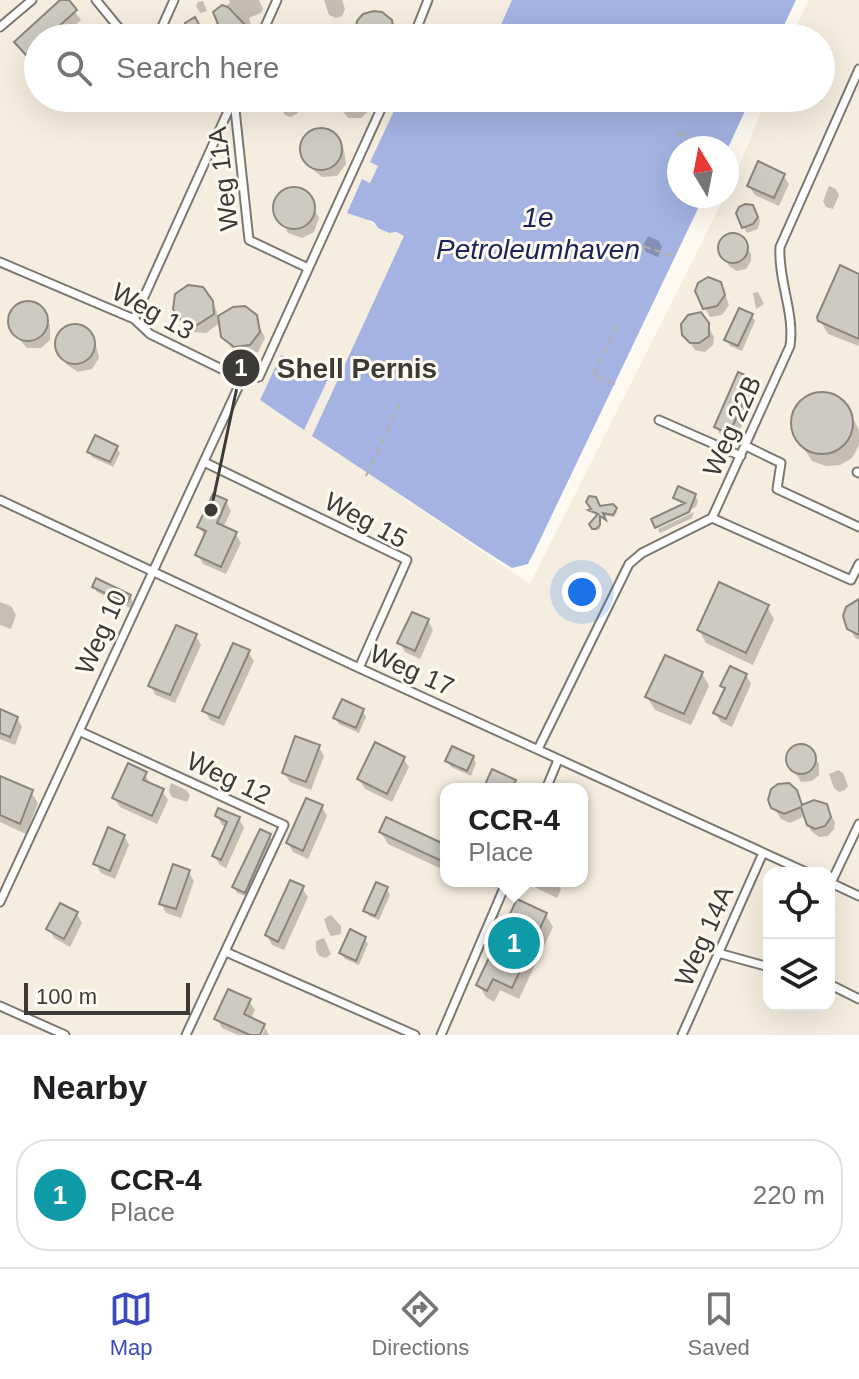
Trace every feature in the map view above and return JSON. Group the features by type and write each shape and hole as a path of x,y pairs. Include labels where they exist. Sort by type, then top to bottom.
{"lane":[{"path":"0,27 32,0"},
{"path":"96,0 116,24"},
{"path":"163,24 174,0"},
{"path":"266,24 277,0"},
{"path":"419,24 428,0"},
{"name":"Weg 22B","path":"712,518 790,346 792,330 779,265 780,247 859,69"},
{"path":"134,319 228,112"},
{"name":"Weg 11A","path":"235,112 249,240 308,268"},
{"path":"242,379 259,377 380,112"},
{"name":"Weg 13","path":"1,266 134,319 150,334 242,379"},
{"name":"Weg 10","path":"0,902 242,379"},
{"path":"659,420 741,456"},
{"path":"746,446 781,463 777,489 859,527"},
{"name":"Weg 15","path":"204,462 407,560 359,668"},
{"name":"Weg 17","path":"0,500 794,867"},
{"path":"538,749 629,564 642,553 712,518 851,580 859,564"},
{"name":"Weg 12","path":"79,731 284,825 186,1035"},
{"path":"548,783 558,760"},
{"path":"835,873 859,824"},
{"name":"Weg 14A","path":"682,1035 763,853"},
{"path":"835,885 859,896"},
{"path":"441,1035 504,887"},
{"path":"226,952 415,1035"},
{"path":"718,953 763,965"},
{"path":"835,987 859,999"},
{"path":"0,1006 65,1035"}],"path":[{"path":"678,133 685,136"},
{"path":"643,246 675,257"},
{"path":"615,384 593,376 617,324"},
{"path":"366,476 400,404"}],"shaded area":[{"path":"0,0 512,0 501,24 24,24 24,112 393,112 370,162 378,166 370,183 363,180 366,219 378,228 405,236 313,436 530,584 719,208 739,208 739,167 761,112 835,112 835,24 798,24 808,0 859,0 859,1035 0,1035"}],"water":[{"path":"512,0 796,0 785,24 501,24"},
{"name":"1e Petroleumhaven","path":"393,112 745,112 733,136 667,136 667,208 698,208 528,564 512,568 312,436 404,236 389,233 378,228 374,222 347,213 362,179 370,183 378,166 370,162"},
{"path":"281,355 329,377 304,430 260,400"}],"building":[{"path":"60,0 69,0 77,10 62,24 34,24"},
{"path":"222,5 228,7 244,24 218,24 213,12"},
{"path":"382,12 393,24 356,24 363,14"},
{"path":"195,17 199,24 185,24 185,23"},
{"path":"24,33 24,53 14,42"},
{"path":"321,128 336,134 342,149 336,164 321,170 306,164 300,149 306,134"},
{"path":"758,161 785,174 774,198 747,186"},
{"path":"294,187 309,193 315,208 309,223 294,229 279,223 273,208 279,193"},
{"path":"753,205 758,217 753,224 742,228 736,213 739,207"},
{"path":"733,233 739,234 747,242 747,254 739,262 733,263 727,262 719,254 718,248 719,242 727,234"},
{"path":"840,265 859,274 859,339 818,321"},
{"path":"708,277 721,282 725,295 717,306 703,309 695,291 698,283"},
{"path":"188,285 203,287 213,301 214,314 197,325 182,322 173,309 175,294"},
{"path":"28,301 42,307 48,321 42,335 28,341 14,335 8,321 14,307"},
{"path":"245,306 257,315 260,332 250,345 234,347 221,337 218,316 233,307"},
{"path":"739,308 753,314 738,346 724,340"},
{"path":"701,312 709,323 709,336 699,343 690,343 682,335 681,324 688,315"},
{"path":"75,324 89,330 95,344 89,358 75,364 61,358 55,344 61,330"},
{"path":"738,372 754,379 729,434 714,427"},
{"path":"822,392 834,394 844,401 851,411 851,435 844,445 834,452 822,454 810,452 800,445 793,435 791,423 793,411 800,401 810,394"},
{"path":"95,435 118,446 110,462 87,452"},
{"path":"678,486 696,494 689,512 655,528 651,519 685,503 673,498"},
{"path":"213,494 227,500 217,523 237,532 221,567 195,555 206,531 197,527"},
{"path":"589,496 596,497 600,506 613,504 617,508 613,515 603,513 606,520 600,516 600,525 596,529 589,524 598,514 588,510 591,509 586,502"},
{"path":"96,578 131,595 127,603 92,587"},
{"path":"719,582 769,605 746,653 697,630"},
{"path":"859,599 859,635 847,629 843,616 846,607"},
{"path":"412,612 429,619 415,651 397,643"},
{"path":"176,625 197,634 170,695 148,686"},
{"path":"233,643 250,650 219,718 202,711"},
{"path":"665,655 703,672 684,714 645,697"},
{"path":"730,666 747,674 726,719 713,713 725,688 720,686"},
{"path":"342,699 364,709 356,728 333,718"},
{"path":"0,709 18,717 10,737 0,733"},
{"path":"295,736 320,745 306,782 282,773"},
{"path":"375,742 405,757 387,794 357,779"},
{"path":"801,744 812,748 816,759 812,770 801,774 790,770 786,759 790,748"},
{"path":"452,746 474,756 467,771 445,761"},
{"path":"128,763 147,772 143,780 164,789 152,816 112,798"},
{"path":"492,769 516,780 515,783 486,783"},
{"path":"0,776 33,790 20,824 0,815"},
{"path":"789,783 797,790 802,805 814,800 827,804 831,817 825,826 815,829 807,825 801,807 784,814 771,808 768,800 771,789 778,784"},
{"path":"306,798 323,805 303,851 286,843"},
{"path":"218,808 240,817 221,860 212,856 227,822 215,816"},
{"path":"386,817 440,842 440,860 379,832"},
{"path":"108,827 125,835 110,871 93,864"},
{"path":"260,829 271,834 245,893 232,887"},
{"path":"173,864 190,870 176,909 159,904"},
{"path":"290,880 304,886 278,942 265,935"},
{"path":"376,882 388,887 375,916 363,911"},
{"path":"517,899 547,913 512,988 493,979 487,991 476,985"},
{"path":"60,903 78,912 64,939 46,929"},
{"path":"350,929 366,937 356,961 339,953"},
{"path":"228,989 251,999 244,1014 265,1024 260,1035 250,1035 214,1019"}],"place":[{"name":"Shell Pernis","path":"211,510"},
{"name":"CCR-4","path":"514,943"}]}
